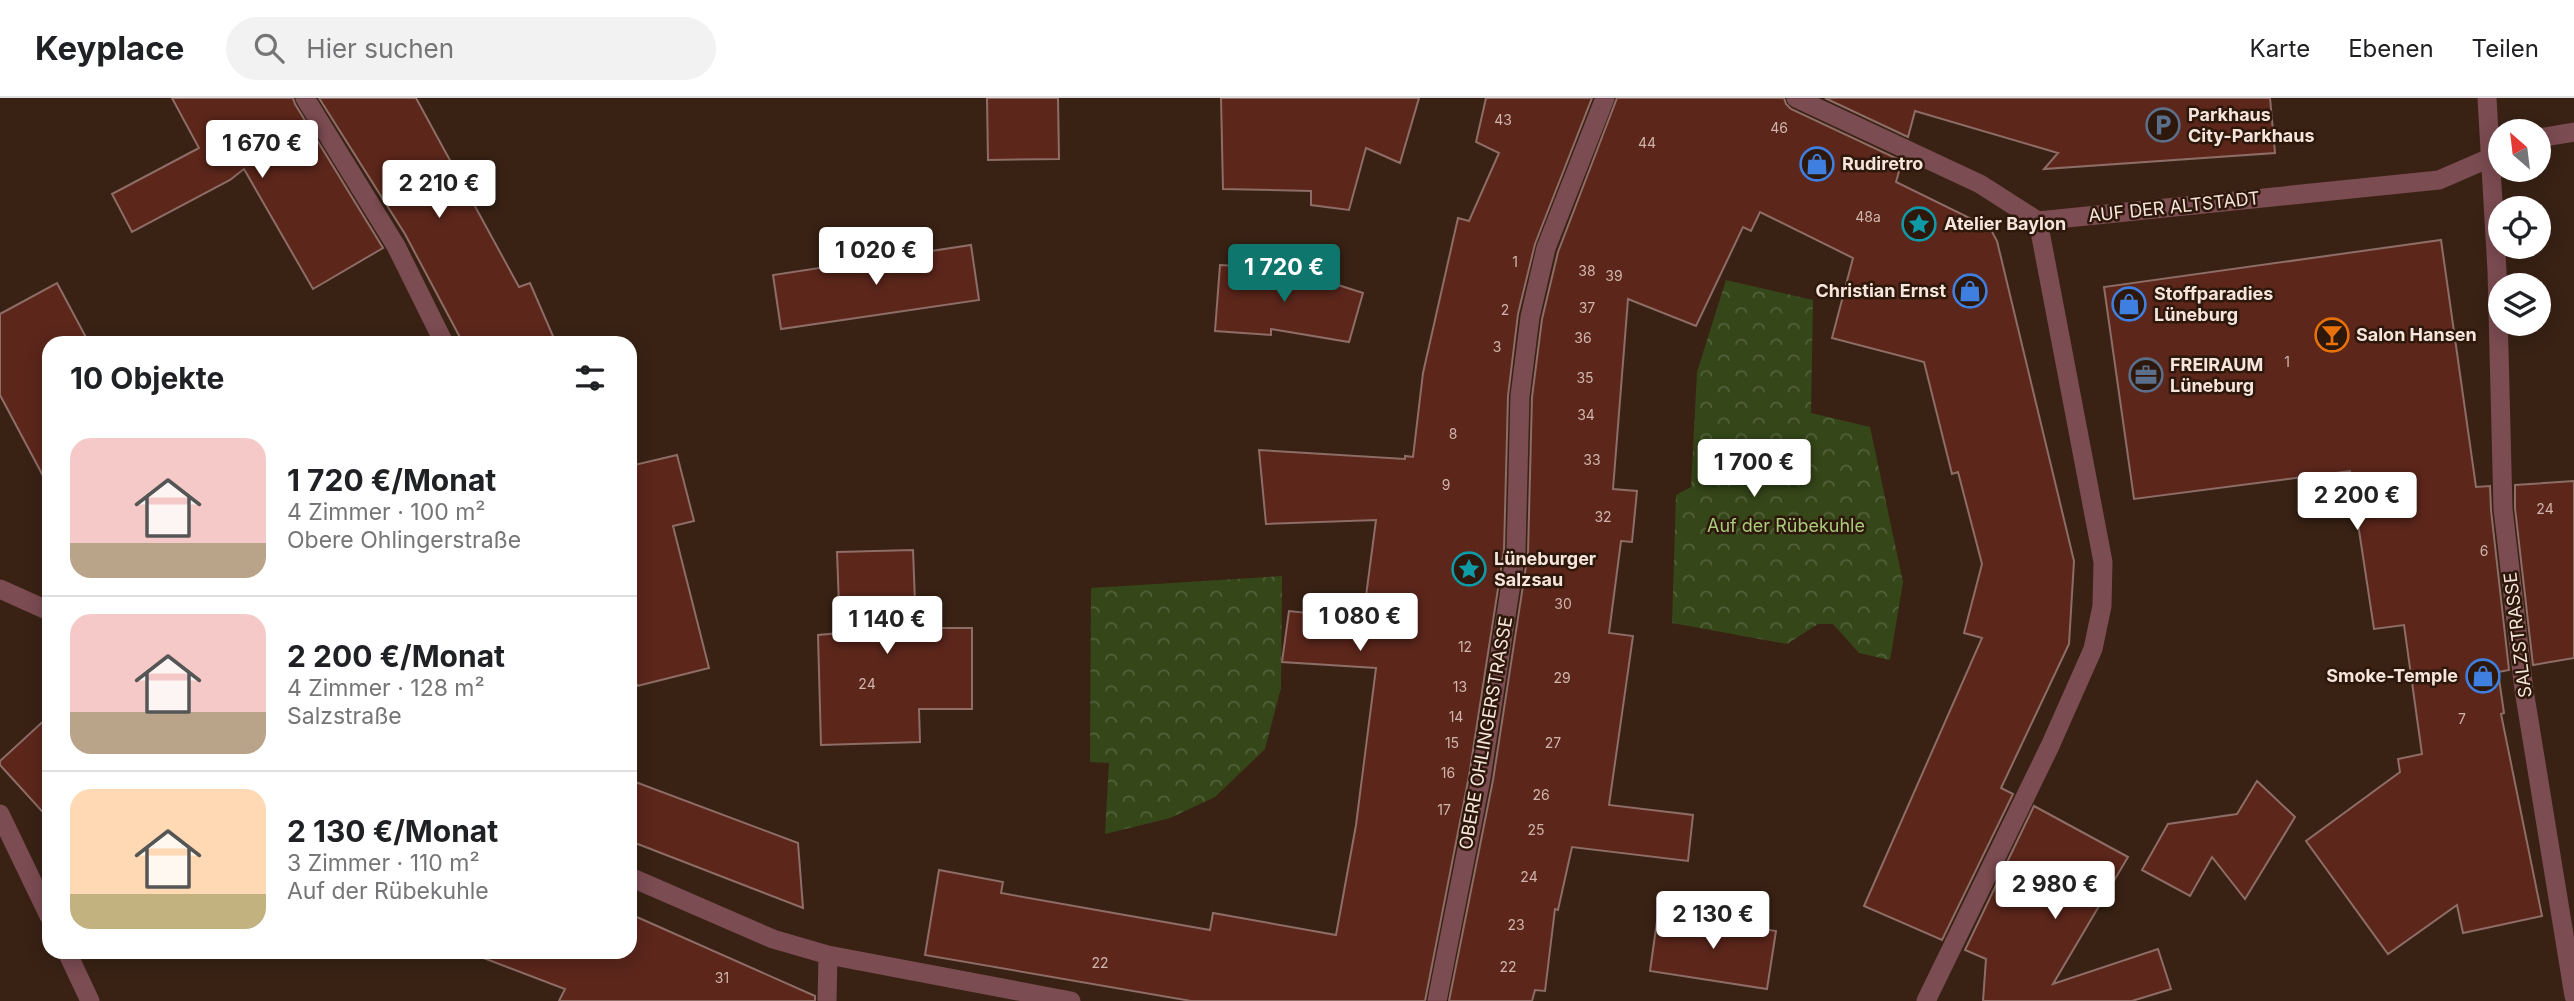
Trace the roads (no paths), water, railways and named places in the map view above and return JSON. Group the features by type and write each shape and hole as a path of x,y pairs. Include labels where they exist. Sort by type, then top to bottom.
{"street":[{"path":"306,98 396,246 441,336"},
{"name":"OBERE OHLINGERSTRASSE","path":"1437,1001 1481,778 1516,551 1520,396 1530,317 1546,248 1605,98"},
{"path":"1797,98 1980,184 2038,221 2103,562 2102,606 2093,649 1926,1001"},
{"name":"SALZSTRASSE","path":"2487,98 2490,119"},
{"path":"2552,136 2574,132"},
{"name":"AUF DER ALTSTADT","path":"2038,221 2439,180 2488,159"},
{"name":"SALZSTRASSE","path":"2496,182 2503,509 2524,690 2574,996"},
{"path":"0,589 42,608"},
{"path":"0,814 42,901"},
{"path":"637,880 773,939 828,955 1071,1001"},
{"path":"827,1001 828,955"},
{"path":"70,959 90,1001"}],"place":[{"name":"Parkhaus City-Parkhaus","path":"2163,125"},
{"name":"Rudiretro","path":"1817,164"},
{"name":"Atelier Baylon","path":"1919,224"},
{"name":"Christian Ernst","path":"1970,291"},
{"name":"Stoffparadies Lüneburg","path":"2129,304"},
{"name":"Salon Hansen","path":"2332,335"},
{"name":"FREIRAUM Lüneburg","path":"2146,375"},
{"name":"Lüneburger Salzsau","path":"1469,569"},
{"name":"Smoke-Temple","path":"2483,676"}],"park label":[{"name":"Auf der Rübekuhle","path":"1786,526"}]}
